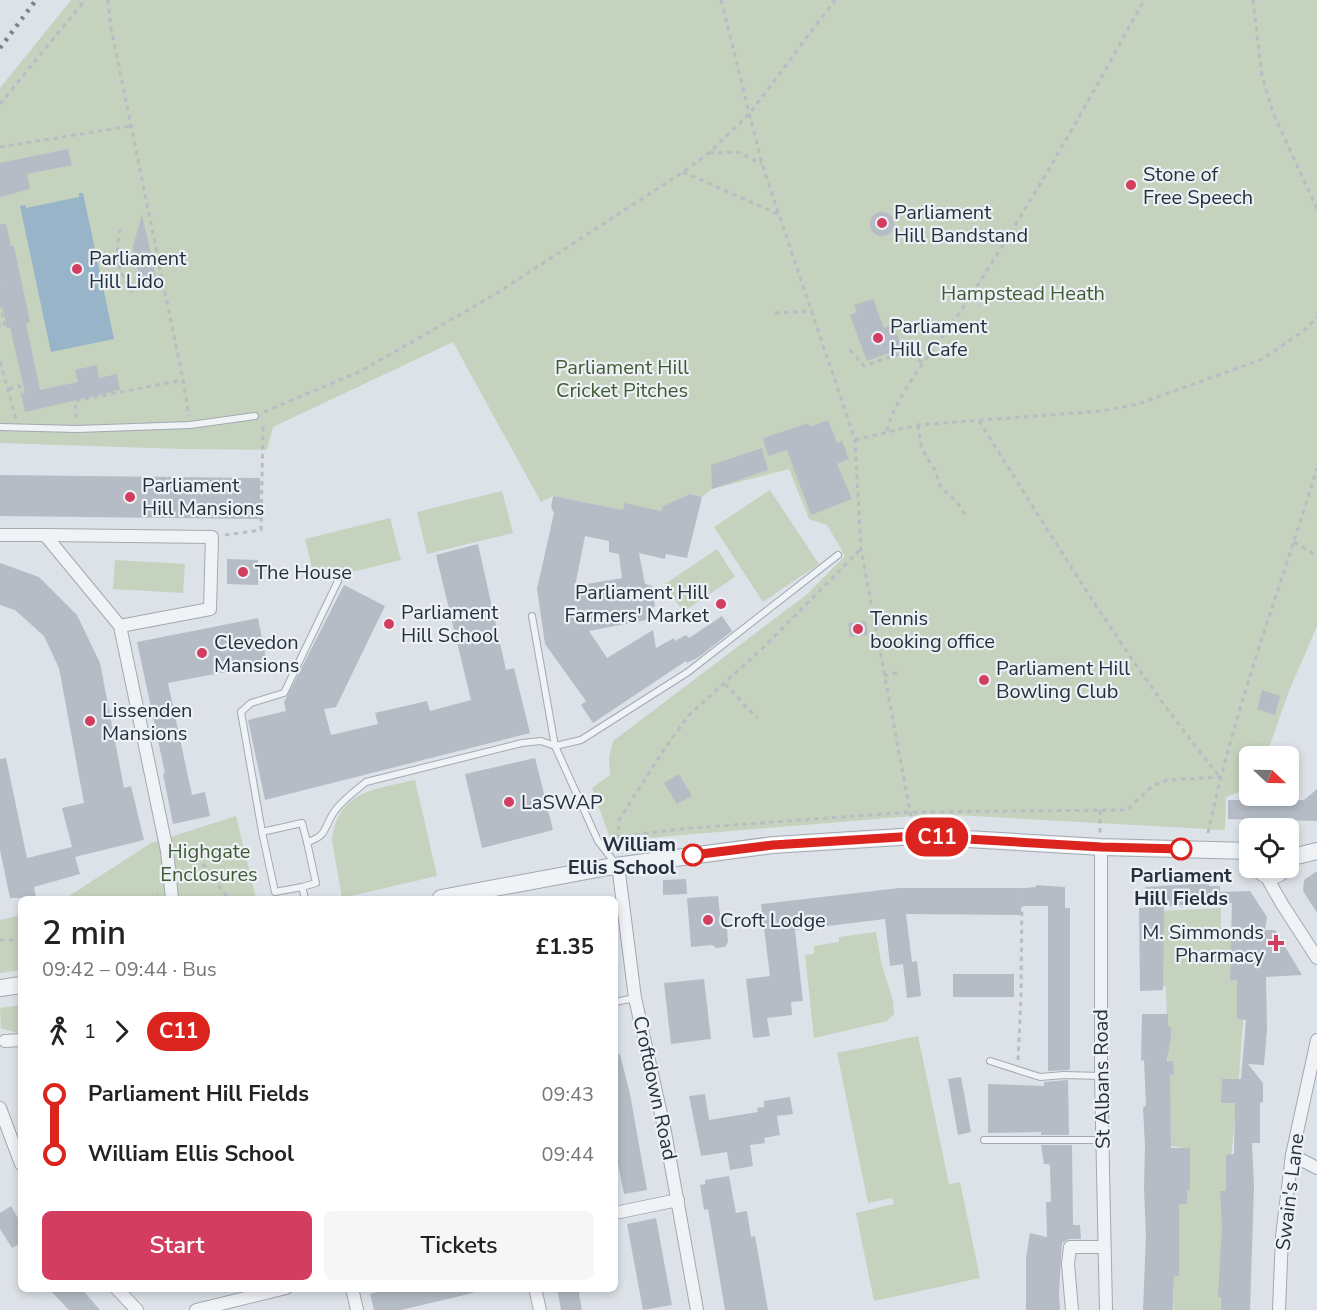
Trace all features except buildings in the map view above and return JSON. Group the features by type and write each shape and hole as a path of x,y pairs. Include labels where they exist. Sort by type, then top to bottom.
{"street":[{"path":"0,535 212,537 210,609 120,626"},
{"path":"45,536 120,626 167,851 172,896"},
{"path":"477,895 618,866 773,845 916,836 1101,847 1239,851"},
{"name":"St Albans Road","path":"1101,847 1101,1076 1106,1310"},
{"path":"1299,855 1317,851"},
{"name":"Croftdown Road","path":"618,866 635,998 678,1200 698,1310"},
{"path":"1266,878 1317,958"},
{"path":"0,988 18,985"},
{"path":"5,1041 18,1040"},
{"name":"Swain's Lane","path":"1279,1310 1282,1236 1292,1155 1317,1040"},
{"path":"0,1108 18,1156"},
{"path":"1292,1155 1317,1168"},
{"path":"618,1212 678,1200"},
{"path":"1072,1310 1068,1264 1070,1247 1104,1247"},
{"path":"120,1292 137,1310"},
{"path":"196,1310 270,1292"},
{"path":"353,1292 357,1310"},
{"path":"536,1292 540,1310"}],"lane":[{"path":"0,427 77,429 190,425 255,416"},
{"path":"307,842 324,834 334,812 346,798 366,782 522,743 541,741 555,746 581,740 687,672 838,555"},
{"path":"262,832 302,823 316,884 275,892 262,832 241,712 251,703 284,693 338,581"},
{"path":"532,616 555,746 598,841 618,866"},
{"path":"302,887 304,896"},
{"path":"618,1001 635,998"},
{"path":"990,1061 1040,1077 1101,1076"},
{"path":"984,1140 1103,1140"}],"path":[{"path":"0,104 85,0"},
{"path":"108,0 111,28 183,380 190,425"},
{"path":"721,0 762,164 855,440 861,549 909,812 916,836"},
{"path":"212,537 261,530 263,428 255,416 361,371 494,295 683,172 709,153 750,112 835,0"},
{"path":"887,431 890,418 900,399 966,303 1087,104 1144,0"},
{"path":"1253,0 1262,76 1273,113 1317,209"},
{"path":"0,147 131,126"},
{"path":"709,153 738,152 762,164"},
{"path":"683,172 779,214"},
{"path":"120,230 116,250 118,264 132,292"},
{"path":"0,287 7,286"},
{"path":"0,304 5,326 0,325"},
{"path":"775,313 812,311"},
{"path":"855,440 918,425 1101,411 1138,404 1263,359 1306,329 1317,317"},
{"path":"850,350 864,366 907,351 924,364"},
{"path":"0,362 18,426"},
{"path":"77,429 75,401 183,380"},
{"path":"9,389 20,386 22,393"},
{"path":"979,420 1136,668 1182,731 1220,777"},
{"path":"918,425 921,446 935,470 940,486 956,501 967,518"},
{"path":"1208,833 1220,777 1259,644 1317,468"},
{"path":"1294,542 1317,556"},
{"path":"618,866 619,820 689,715 725,684 861,549"},
{"path":"884,676 899,672"},
{"path":"725,684 757,718"},
{"path":"617,837 714,826 909,812 1127,810 1152,786 1167,780 1220,777"},
{"path":"1100,810 1101,847"},
{"path":"167,851 197,856 227,896"},
{"path":"1017,1069 1021,998 1022,888"},
{"path":"0,940 18,940"}],"green space":[{"name":"Hampstead Heath","path":"71,0 1317,0 1317,626 1289,691 1270,746 1239,746 1239,792 1226,797 1225,830 937,814 611,841 592,788 610,775 609,757 613,741 806,595 845,556 827,525 809,519 789,469 712,489 702,497 690,494 663,506 661,511 624,504 623,510 553,496 541,502 453,342 273,427 267,450 0,443 0,88"},
{"path":"770,490 819,564 763,602 714,527"},
{"path":"502,491 513,533 427,554 417,512"},
{"path":"390,518 401,560 315,581 305,539"},
{"path":"717,549 735,577 683,612 665,584"},
{"path":"115,560 185,564 183,593 113,589"},
{"path":"415,780 437,876 351,896 342,896 332,841 335,824 341,812 350,802 360,795 386,786"},
{"name":"Highgate Enclosures","path":"236,816 256,896 69,896 151,843"},
{"path":"1221,908 1221,931 1232,930 1230,981 1246,980 1224,1231 1221,1310 1174,1310 1174,1240 1185,1148 1171,1146 1166,987 1163,986 1162,911"},
{"path":"18,916 18,970 0,973 0,920"},
{"path":"876,932 881,962 893,1001 894,1014 887,1021 814,1038 805,955 814,954 814,946 839,942 839,937"},
{"path":"18,1005 18,1033 1,1028 0,1008"},
{"path":"918,1036 949,1184 960,1182 980,1278 874,1301 856,1213 894,1204 892,1198 868,1203 837,1053"}],"water":[{"path":"79,193 83,193 114,339 51,352 20,206 25,205 26,208 79,197"}],"railway":[{"path":"0,48 36,0"}],"bus line":[{"name":"C11","path":"693,855 773,845 916,836 1101,847 1181,849"}],"place":[{"name":"Stone of Free Speech","path":"1131,185"},
{"name":"Parliament Hill Bandstand","path":"882,223"},
{"name":"Parliament Hill Lido","path":"77,269"},
{"name":"Parliament Hill Cafe","path":"878,338"},
{"name":"Parliament Hill Mansions","path":"130,497"},
{"name":"The House","path":"243,572"},
{"name":"Parliament Hill Farmers' Market","path":"721,604"},
{"name":"Parliament Hill School","path":"389,624"},
{"name":"Tennis booking office","path":"858,629"},
{"name":"Clevedon Mansions","path":"202,653"},
{"name":"Parliament Hill Bowling Club","path":"984,680"},
{"name":"Lissenden Mansions","path":"90,721"},
{"name":"LaSWAP","path":"509,802"},
{"name":"Parliament Hill Fields","path":"1181,849"},
{"name":"William Ellis School","path":"693,855"},
{"name":"Croft Lodge","path":"708,920"},
{"name":"M. Simmonds Pharmacy","path":"1276,943"}],"park label":[{"name":"Parliament Hill Cricket Pitches","path":"622,378"}]}
